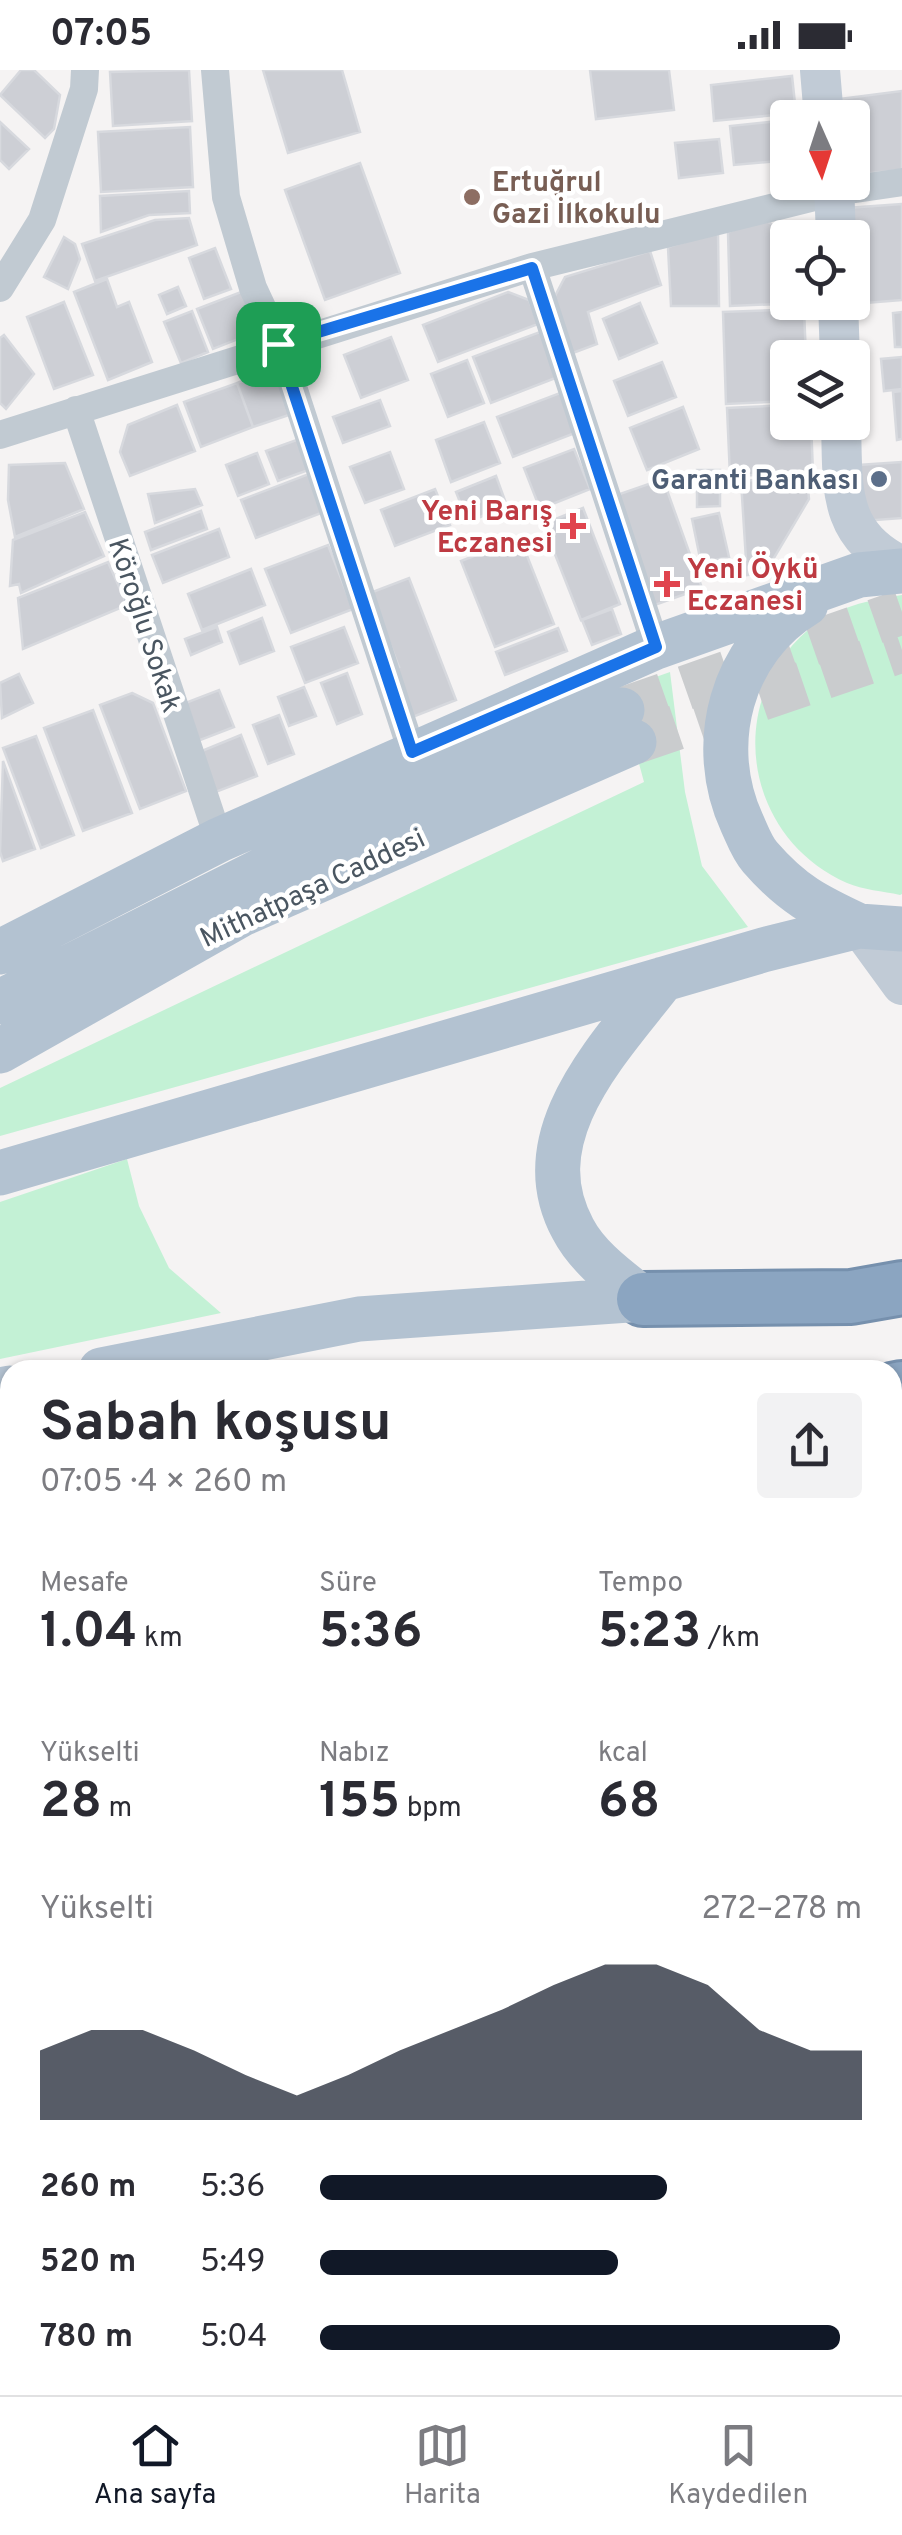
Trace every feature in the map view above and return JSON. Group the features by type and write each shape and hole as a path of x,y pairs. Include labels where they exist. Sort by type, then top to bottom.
{"highway":[{"path":"643,1299 851,1297 902,1288"}],"main road":[{"path":"820,70 822,100"},
{"path":"841,440 842,494 858,533 879,555 902,568"},
{"path":"0,952 219,840 656,647 859,575 902,568"},
{"path":"837,585 777,621 741,672 724,733 730,796 756,854 801,899 880,928 902,985"},
{"name":"Mithatpaşa Caddesi","path":"0,1002 362,820 628,726 242,914 0,1051"},
{"path":"0,1173 663,978 880,928"},
{"path":"643,1299 602,1265 574,1232 561,1194 559,1141 579,1092 663,978"},
{"path":"151,1360 359,1319 643,1299"}],"street":[{"path":"0,288 42,220 84,89 84,70"},
{"path":"214,70 226,197 253,288 278,344 412,752"},
{"path":"870,184 902,182"},
{"path":"0,434 278,344 532,268 786,200"},
{"path":"532,268 656,647"},
{"name":"Köroğlu Sokak","path":"76,410 219,840"}],"green space":[{"path":"902,595 900,895 847,883 813,862 786,835 767,802 757,767 756,730 764,694 781,659 809,629 841,610"},
{"path":"670,672 685,792 702,866 748,927 0,1136 0,1088 644,782 619,690"},
{"path":"127,1159 139,1206 169,1268 221,1313 0,1359 0,1202"}],"building":[{"path":"21,70 34,70 60,95 54,129 45,138 0,95"},
{"path":"189,70 192,121 113,126 110,72"},
{"path":"263,70 342,70 360,132 288,153"},
{"path":"590,70 669,70 674,110 596,119"},
{"path":"792,76 795,100 770,100 770,116 714,121 711,85"},
{"path":"902,91 902,170 870,173 870,100 839,99"},
{"path":"0,122 29,149 9,169 0,160"},
{"path":"770,122 770,162 734,165 730,126"},
{"path":"190,127 193,187 101,192 98,132"},
{"path":"719,139 723,173 679,178 675,143"},
{"path":"360,163 400,273 325,300 285,190"},
{"path":"189,191 190,213 149,215 101,232 100,196"},
{"path":"902,204 902,300 870,303 870,220 849,220 847,208"},
{"path":"189,218 197,245 95,281 82,244 155,220"},
{"path":"763,218 770,223 770,304 730,306 728,232"},
{"path":"718,232 719,306 671,306 668,247"},
{"path":"64,237 75,244 80,259 68,289 44,277"},
{"path":"215,248 231,289 204,299 189,258"},
{"path":"650,251 661,285 588,312 597,344 570,354 554,298 565,277"},
{"path":"107,279 117,307 129,302 152,362 108,380 74,292"},
{"path":"178,287 186,306 167,314 159,295"},
{"path":"246,290 261,330 213,349 197,309"},
{"path":"508,292 529,300 538,324 438,362 423,325"},
{"path":"64,302 93,375 54,389 27,317"},
{"path":"640,303 657,343 619,359 603,319"},
{"path":"770,310 770,320 804,320 805,340 770,340 770,402 726,404 723,312"},
{"path":"192,311 208,352 181,363 164,322"},
{"path":"902,312 902,347 895,347 893,313"},
{"path":"540,332 558,377 491,403 473,357"},
{"path":"4,335 34,374 6,409 0,403 0,338"},
{"path":"391,337 408,380 361,398 344,355"},
{"path":"902,357 902,389 884,391 881,359"},
{"path":"467,360 484,403 448,417 431,374"},
{"path":"662,362 676,397 628,416 614,381"},
{"path":"280,367 298,412 253,427 237,383"},
{"path":"237,383 253,427 201,447 184,402"},
{"path":"902,391 902,439 897,440 893,392"},
{"path":"560,393 575,433 513,457 497,417"},
{"path":"380,400 390,426 343,443 333,417"},
{"path":"177,405 195,451 130,476 120,452 128,425"},
{"path":"770,406 770,440 812,440 813,473 730,476 727,408"},
{"path":"683,407 699,449 647,470 630,428"},
{"path":"484,422 500,463 451,482 436,440"},
{"path":"302,438 314,468 278,481 266,451"},
{"path":"574,449 590,489 540,509 524,468"},
{"path":"390,452 404,489 365,503 350,467"},
{"path":"257,453 269,484 238,496 226,465"},
{"path":"902,462 902,518 863,521 859,465"},
{"path":"65,463 84,509 15,537 8,500 9,465"},
{"path":"697,470 720,470 720,506 697,507"},
{"path":"314,472 329,510 256,538 241,500"},
{"path":"496,476 507,506 468,522 456,492"},
{"path":"807,477 809,499 765,573 747,575 741,481"},
{"path":"663,479 702,588 655,605 617,495"},
{"path":"195,489 202,505 155,523 148,494"},
{"path":"435,489 450,525 395,546 381,510"},
{"path":"583,508 620,604 581,620 543,524"},
{"path":"201,511 207,529 151,550 145,532"},
{"path":"85,512 104,556 21,593 19,584 10,586 13,540"},
{"path":"719,513 729,557 701,563 692,519"},
{"path":"219,529 229,557 163,583 152,555"},
{"path":"520,538 554,624 495,647 461,561"},
{"path":"328,545 353,609 291,633 265,569"},
{"path":"108,562 127,605 23,649 18,598"},
{"path":"251,569 265,605 202,630 188,594"},
{"path":"409,578 456,700 405,720 386,671 399,667 370,593"},
{"path":"612,609 621,634 592,645 582,620"},
{"path":"262,618 274,651 240,664 228,632"},
{"path":"217,627 222,642 191,655 185,639"},
{"path":"344,627 358,663 305,683 291,647"},
{"path":"558,628 567,651 505,675 496,652"},
{"path":"347,673 362,714 337,724 321,683"},
{"path":"19,674 33,703 2,718 0,683"},
{"path":"304,687 316,716 289,726 278,697"},
{"path":"219,690 234,727 190,744 175,707"},
{"path":"132,693 153,703 186,791 140,809 100,705"},
{"path":"93,710 132,813 83,831 44,728"},
{"path":"279,715 294,754 268,764 253,725"},
{"path":"241,735 257,776 208,795 192,755"},
{"path":"36,736 74,835 41,848 3,748"},
{"path":"3,761 35,849 3,861 0,852"}],"tunnel":[{"path":"622,710 902,612"},
{"path":"634,742 902,650"}],"place":[{"name":"Ertuğrul Gazi İlkokulu","path":"472,197"},
{"name":"Garanti Bankası","path":"879,479"},
{"name":"Yeni Barış Eczanesi","path":"573,526"},
{"name":"Yeni Öykü Eczanesi","path":"667,584"}],"route":[{"path":"532,268 656,647 412,752 278,344 532,268"}]}
